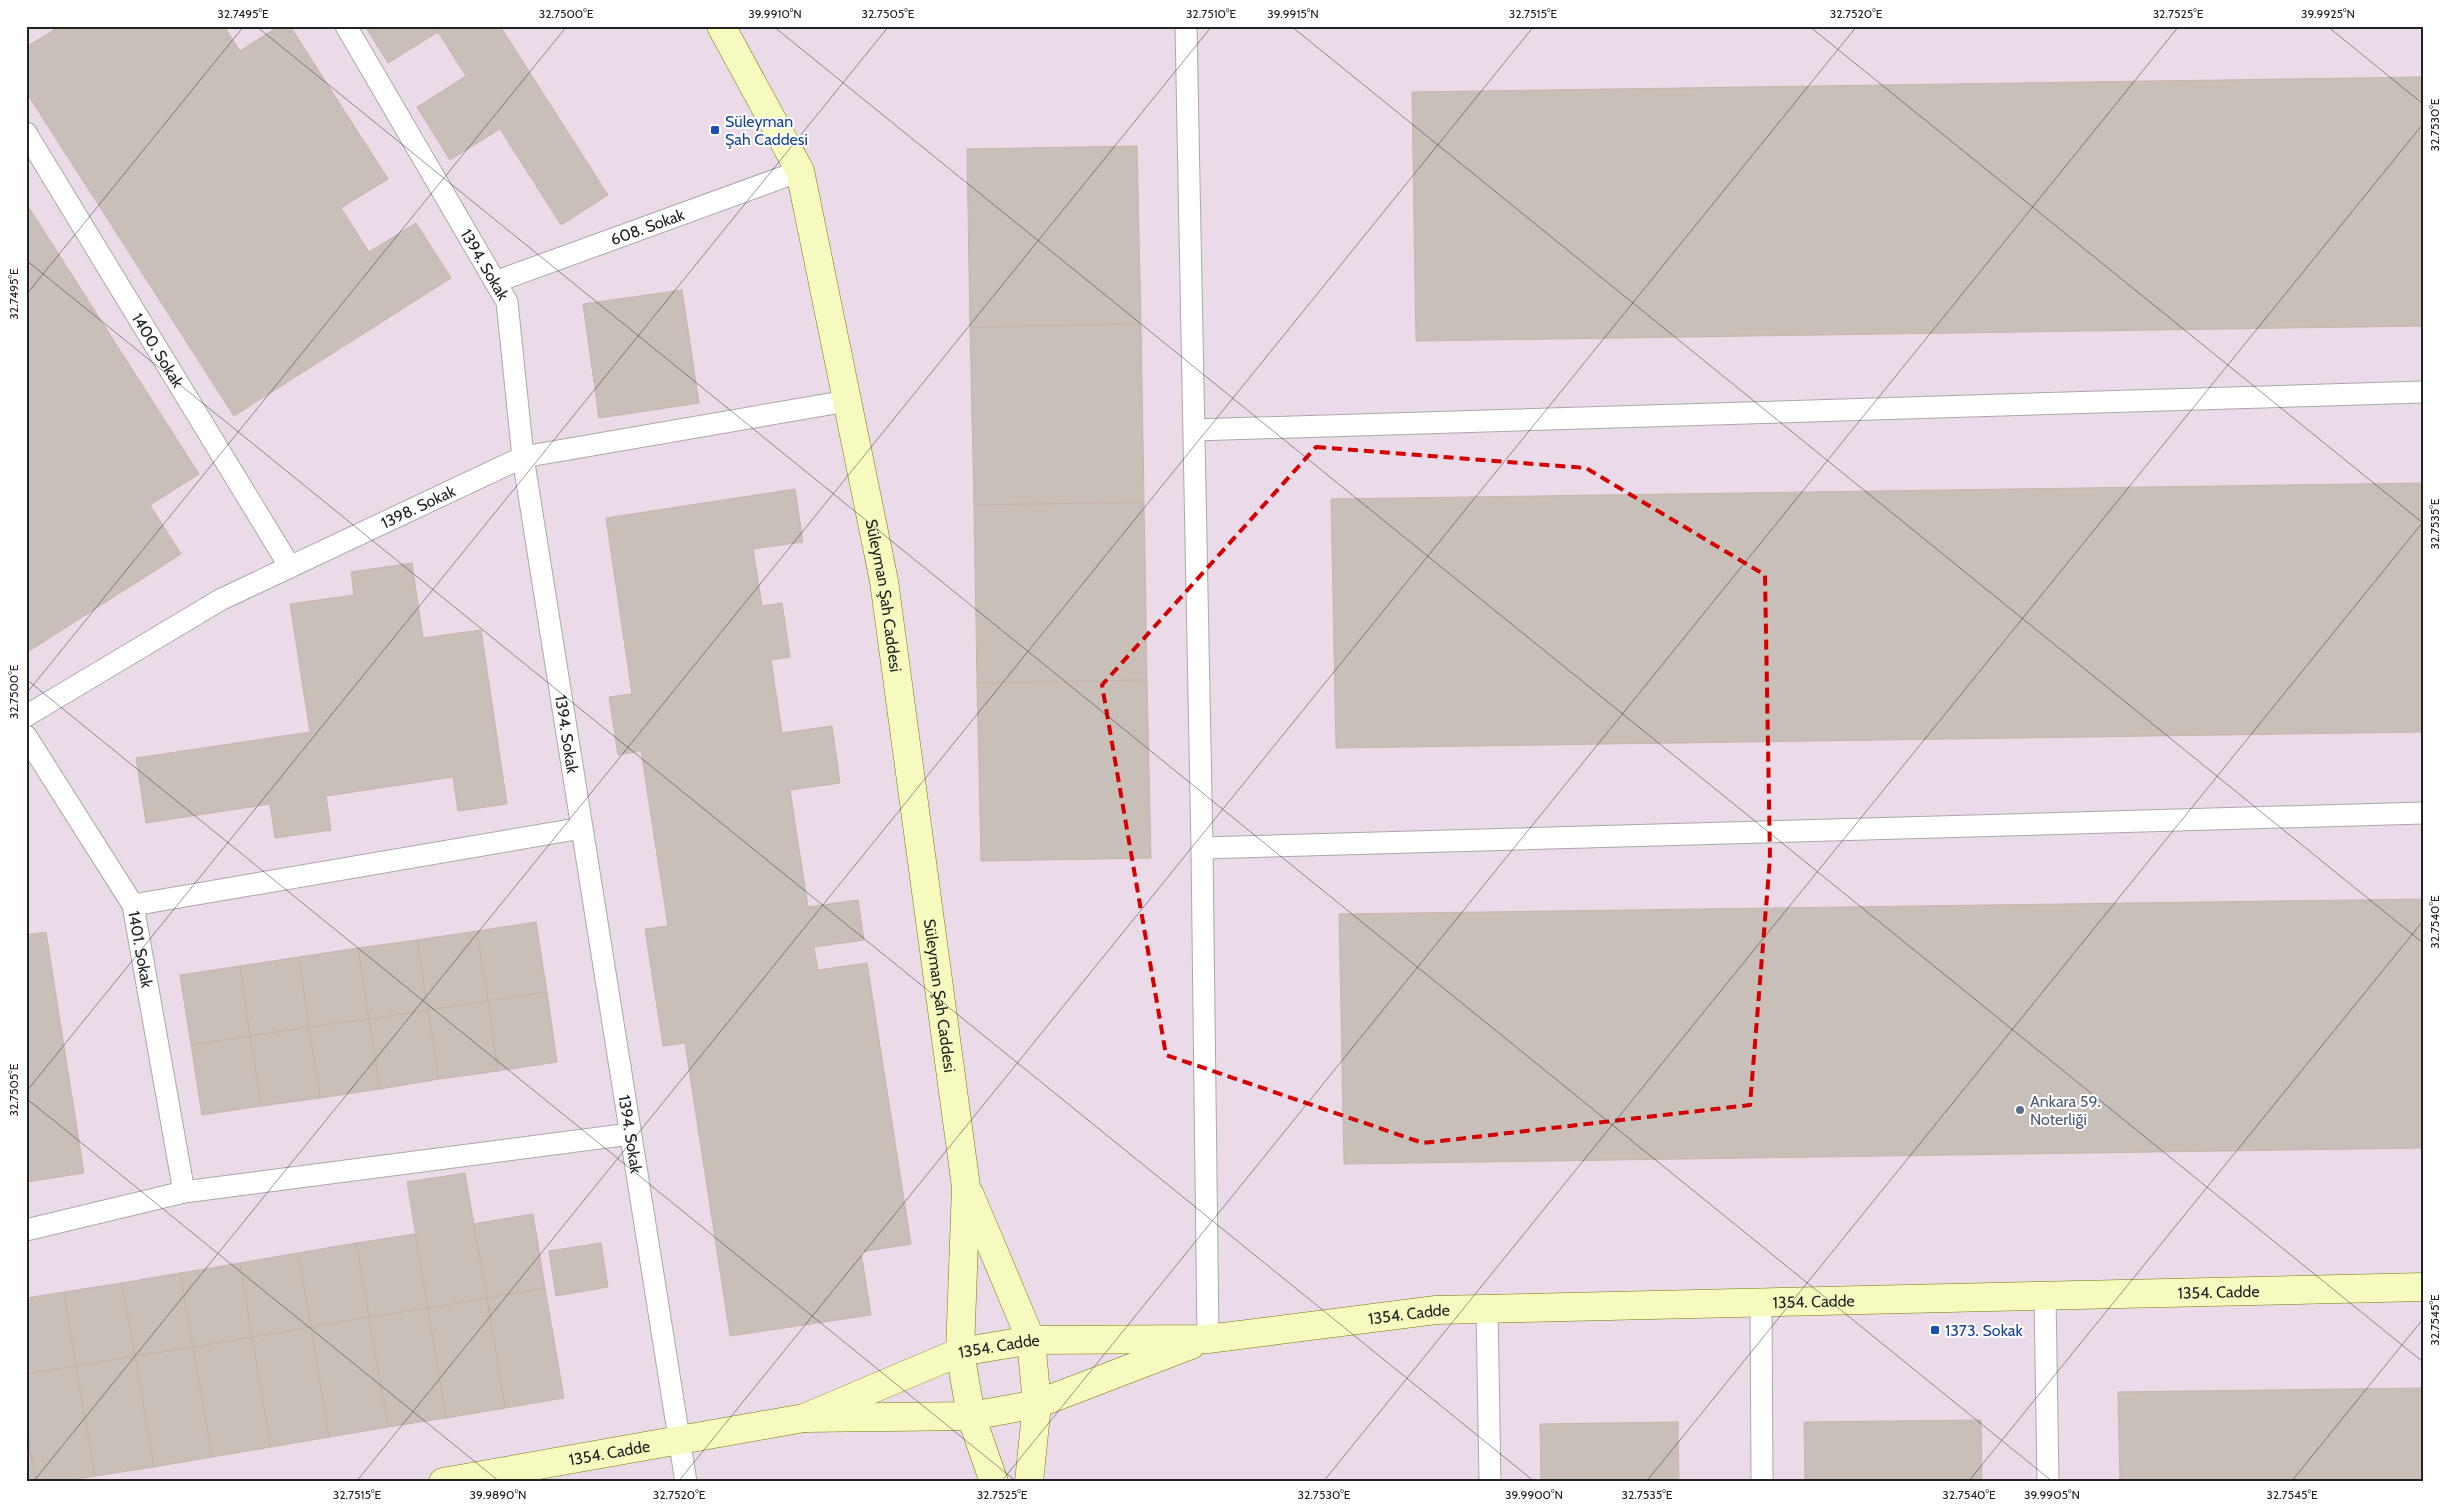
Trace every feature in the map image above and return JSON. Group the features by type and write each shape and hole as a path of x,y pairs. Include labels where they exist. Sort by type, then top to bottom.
{"main road":[{"name":"Süleyman Şah Caddesi","path":"720,26 800,171 884,580 966,1187"},
{"path":"966,1187 1031,1340 1037,1404 1029,1482"},
{"path":"966,1187 960,1352 971,1416 994,1482"},
{"name":"1354. Cadde","path":"804,1418 960,1352 1031,1340 1208,1339 1436,1310 1487,1308 2423,1288"},
{"name":"1354. Cadde","path":"443,1482 804,1418 971,1416 1037,1404 1208,1339"}],"lane":[{"name":"1394. Sokak","path":"346,26 507,302 523,457 686,1482"},
{"path":"1186,26 1202,848 1208,1339"},
{"name":"1400. Sokak","path":"26,133 290,567"},
{"name":"608. Sokak","path":"495,282 800,171"},
{"path":"1194,430 2423,392"},
{"name":"1398. Sokak","path":"26,716 220,600 523,457 847,401"},
{"name":"1401. Sokak","path":"26,736 133,905 184,1192"},
{"path":"1202,848 2423,813"},
{"path":"133,905 582,828"},
{"path":"26,1230 184,1192 630,1134"},
{"path":"2045,1296 2048,1482"},
{"path":"1761,1302 1762,1482"},
{"path":"1487,1308 1490,1482"}],"highlighted area":[{"path":"1316,447 1586,468 1765,575 1770,858 1750,1105 1423,1143 1166,1055 1102,685"}],"shaded area":[{"path":"26,26 2423,26 2423,1482 26,1482"}],"building":[{"path":"52,26 224,26 240,51 279,26 290,26 388,179 341,208 369,252 416,223 451,278 234,416 26,92 26,47 54,30"},
{"path":"365,26 500,26 608,195 561,225 500,129 450,160 417,107 466,76 438,32 388,63"},
{"path":"2423,77 2423,326 1416,341 1412,92"},
{"path":"1137,146 1141,324 970,327 967,149"},
{"path":"26,203 199,474 150,505 181,554 26,653 26,581 29,579 26,576"},
{"path":"682,290 699,403 599,418 583,304"},
{"path":"1141,324 1144,502 974,505 970,327"},
{"path":"2423,483 2423,732 1336,748 1331,499"},
{"path":"795,489 803,542 753,549 762,606 782,603 790,657 771,660 782,733 832,726 840,783 790,790 808,907 858,900 864,940 814,947 818,970 867,963 911,1244 861,1252 871,1315 730,1336 685,1043 663,1046 645,929 668,926 641,751 618,755 609,697 632,694 606,518"},
{"path":"1144,502 1147,680 977,683 974,505"},
{"path":"412,563 423,638 481,630 507,804 458,811 453,777 326,796 331,830 275,838 270,804 146,823 136,758 310,732 290,604 354,595 351,572"},
{"path":"1147,680 1151,858 981,861 977,683"},
{"path":"2423,899 2423,1148 1344,1164 1339,914"},
{"path":"536,922 547,992 488,1001 477,931"},
{"path":"477,931 488,1001 428,1010 417,940"},
{"path":"46,932 84,1173 26,1182 26,935"},
{"path":"417,940 428,1010 369,1019 358,948"},
{"path":"358,948 369,1019 309,1027 299,957"},
{"path":"299,957 309,1027 250,1036 240,966"},
{"path":"240,966 250,1036 191,1045 180,975"},
{"path":"547,992 557,1062 498,1071 488,1001"},
{"path":"488,1001 498,1071 439,1079 428,1010"},
{"path":"428,1010 439,1079 380,1089 369,1019"},
{"path":"369,1019 380,1089 320,1098 309,1027"},
{"path":"309,1027 320,1098 261,1106 250,1036"},
{"path":"250,1036 261,1106 202,1115 191,1045"},
{"path":"465,1173 487,1298 428,1308 407,1182"},
{"path":"533,1214 545,1288 487,1298 473,1224"},
{"path":"415,1234 428,1308 369,1317 356,1243"},
{"path":"356,1243 369,1317 311,1327 298,1253"},
{"path":"601,1243 608,1287 556,1296 549,1251"},
{"path":"298,1253 311,1327 252,1337 240,1263"},
{"path":"240,1263 252,1337 193,1347 180,1273"},
{"path":"180,1273 193,1347 135,1356 122,1283"},
{"path":"122,1283 135,1356 76,1366 64,1292"},
{"path":"545,1288 564,1398 505,1408 487,1298"},
{"path":"64,1292 76,1366 26,1374 26,1298"},
{"path":"487,1298 505,1408 446,1418 428,1308"},
{"path":"428,1308 446,1418 388,1427 369,1317"},
{"path":"369,1317 388,1427 329,1437 311,1327"},
{"path":"311,1327 329,1437 271,1447 252,1337"},
{"path":"252,1337 271,1447 212,1457 193,1347"},
{"path":"193,1347 212,1457 154,1467 135,1356"},
{"path":"135,1356 154,1467 95,1476 76,1366"},
{"path":"76,1366 95,1476 62,1482 36,1482 26,1425 26,1374"},
{"path":"2423,1388 2423,1482 2120,1482 2118,1392"},
{"path":"1981,1420 1982,1482 1805,1482 1804,1422"},
{"path":"1678,1422 1679,1482 1541,1482 1540,1424"},
{"path":"26,1425 36,1482 26,1482"}],"place":[{"name":"Süleyman Şah Caddesi","path":"715,130"},
{"name":"Ankara 59. Noterliği","path":"2020,1110"},
{"name":"1373. Sokak","path":"1935,1330"}]}
